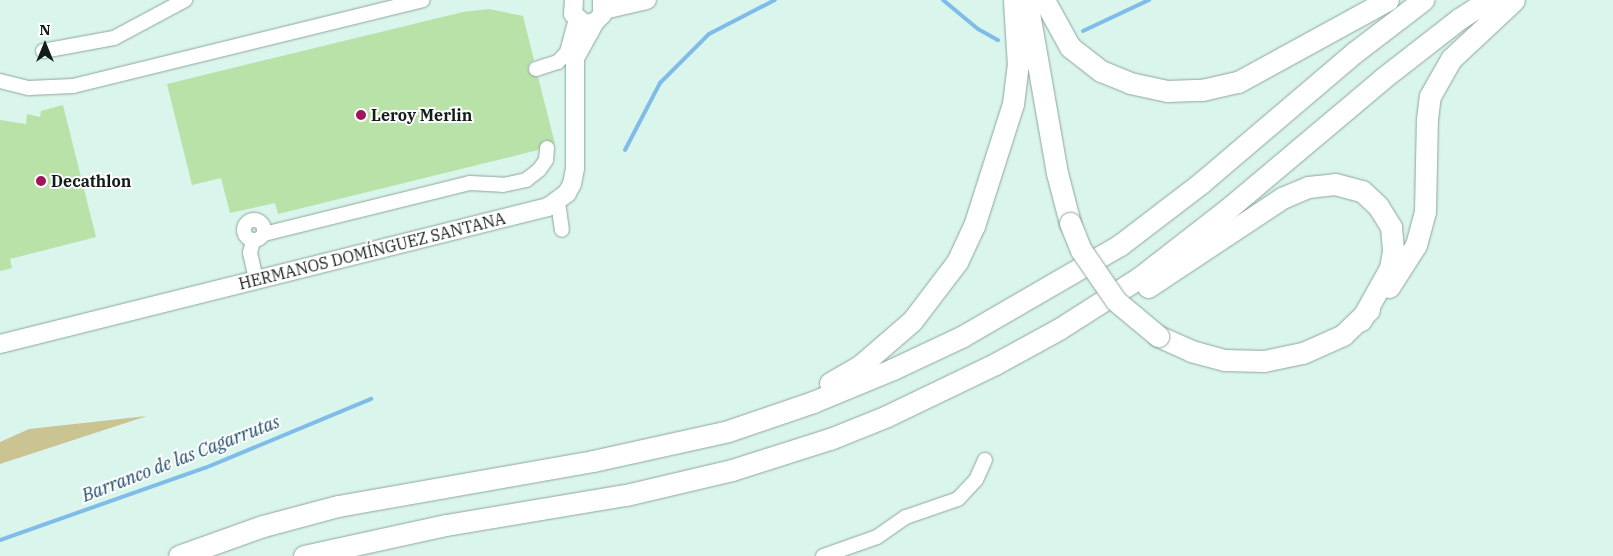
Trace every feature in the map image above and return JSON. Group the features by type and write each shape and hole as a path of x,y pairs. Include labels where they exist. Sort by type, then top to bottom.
{"highway":[{"path":"728,431 761,409 830,382 861,365 912,321 943,284 974,226 1013,104 1018,66 1014,0"},
{"path":"1027,0 1057,173 1070,223 1081,250 1116,301 1158,336 1191,351 1224,360 1264,361 1303,353 1342,335 1361,320 1403,270 1416,245 1425,211 1427,119 1430,96 1440,74 1475,34 1514,0"},
{"path":"1046,4 1070,47 1101,71 1130,83 1167,91 1202,90 1238,82 1388,0"},
{"path":"179,556 263,526 338,506 602,459 728,431 813,402 963,336 1120,245 1201,184 1355,52 1423,0"},
{"path":"887,416 1003,360 1139,278 1230,208 1382,79 1459,18 1488,0"},
{"path":"304,556 446,525 626,496 732,470 830,439 887,416 999,377 1152,285 1282,198 1308,186 1335,184 1362,191 1378,206 1391,227 1393,251 1390,268 1361,320"}],"main road":[{"path":"571,5 585,24 600,11 647,0"},
{"path":"558,202 567,193 575,168 575,58 600,11"},
{"name":"HERMANOS DOMÍNGUEZ SANTANA","path":"0,344 530,213 558,202"}],"street":[{"path":"43,51 114,38 185,0"},
{"path":"0,81 28,88 73,86 423,0"},
{"path":"571,5 567,52 558,62 537,73 555,72 575,58"},
{"path":"256,280 250,253 259,237 470,184 503,185 526,180 542,165 547,148"},
{"path":"558,202 562,230"},
{"path":"823,556 877,537 906,517 958,499 976,480 985,460"}],"shaded area":[{"path":"147,416 0,464 0,442 29,429"}],"building":[{"name":"Leroy Merlin","path":"489,9 523,16 534,60 529,64 528,71 538,77 555,144 544,140 538,150 278,214 275,203 230,213 221,178 192,185 167,84 463,12"},
{"name":"Decathlon","path":"63,105 96,237 10,259 12,268 0,271 0,120 26,124 27,114 40,117 41,111"}],"waterway":[{"name":"Barranco de las Cagarrutas","path":"625,150 660,83 709,34 775,0"},
{"name":"Barranco de las Cagarrutas","path":"943,0 978,29 998,40"},
{"path":"1083,31 1149,0"},
{"name":"Barranco de las Cagarrutas","path":"0,540 205,468 371,399"}],"place":[{"name":"Leroy Merlin","path":"361,115"},
{"name":"Decathlon","path":"41,181"}]}
